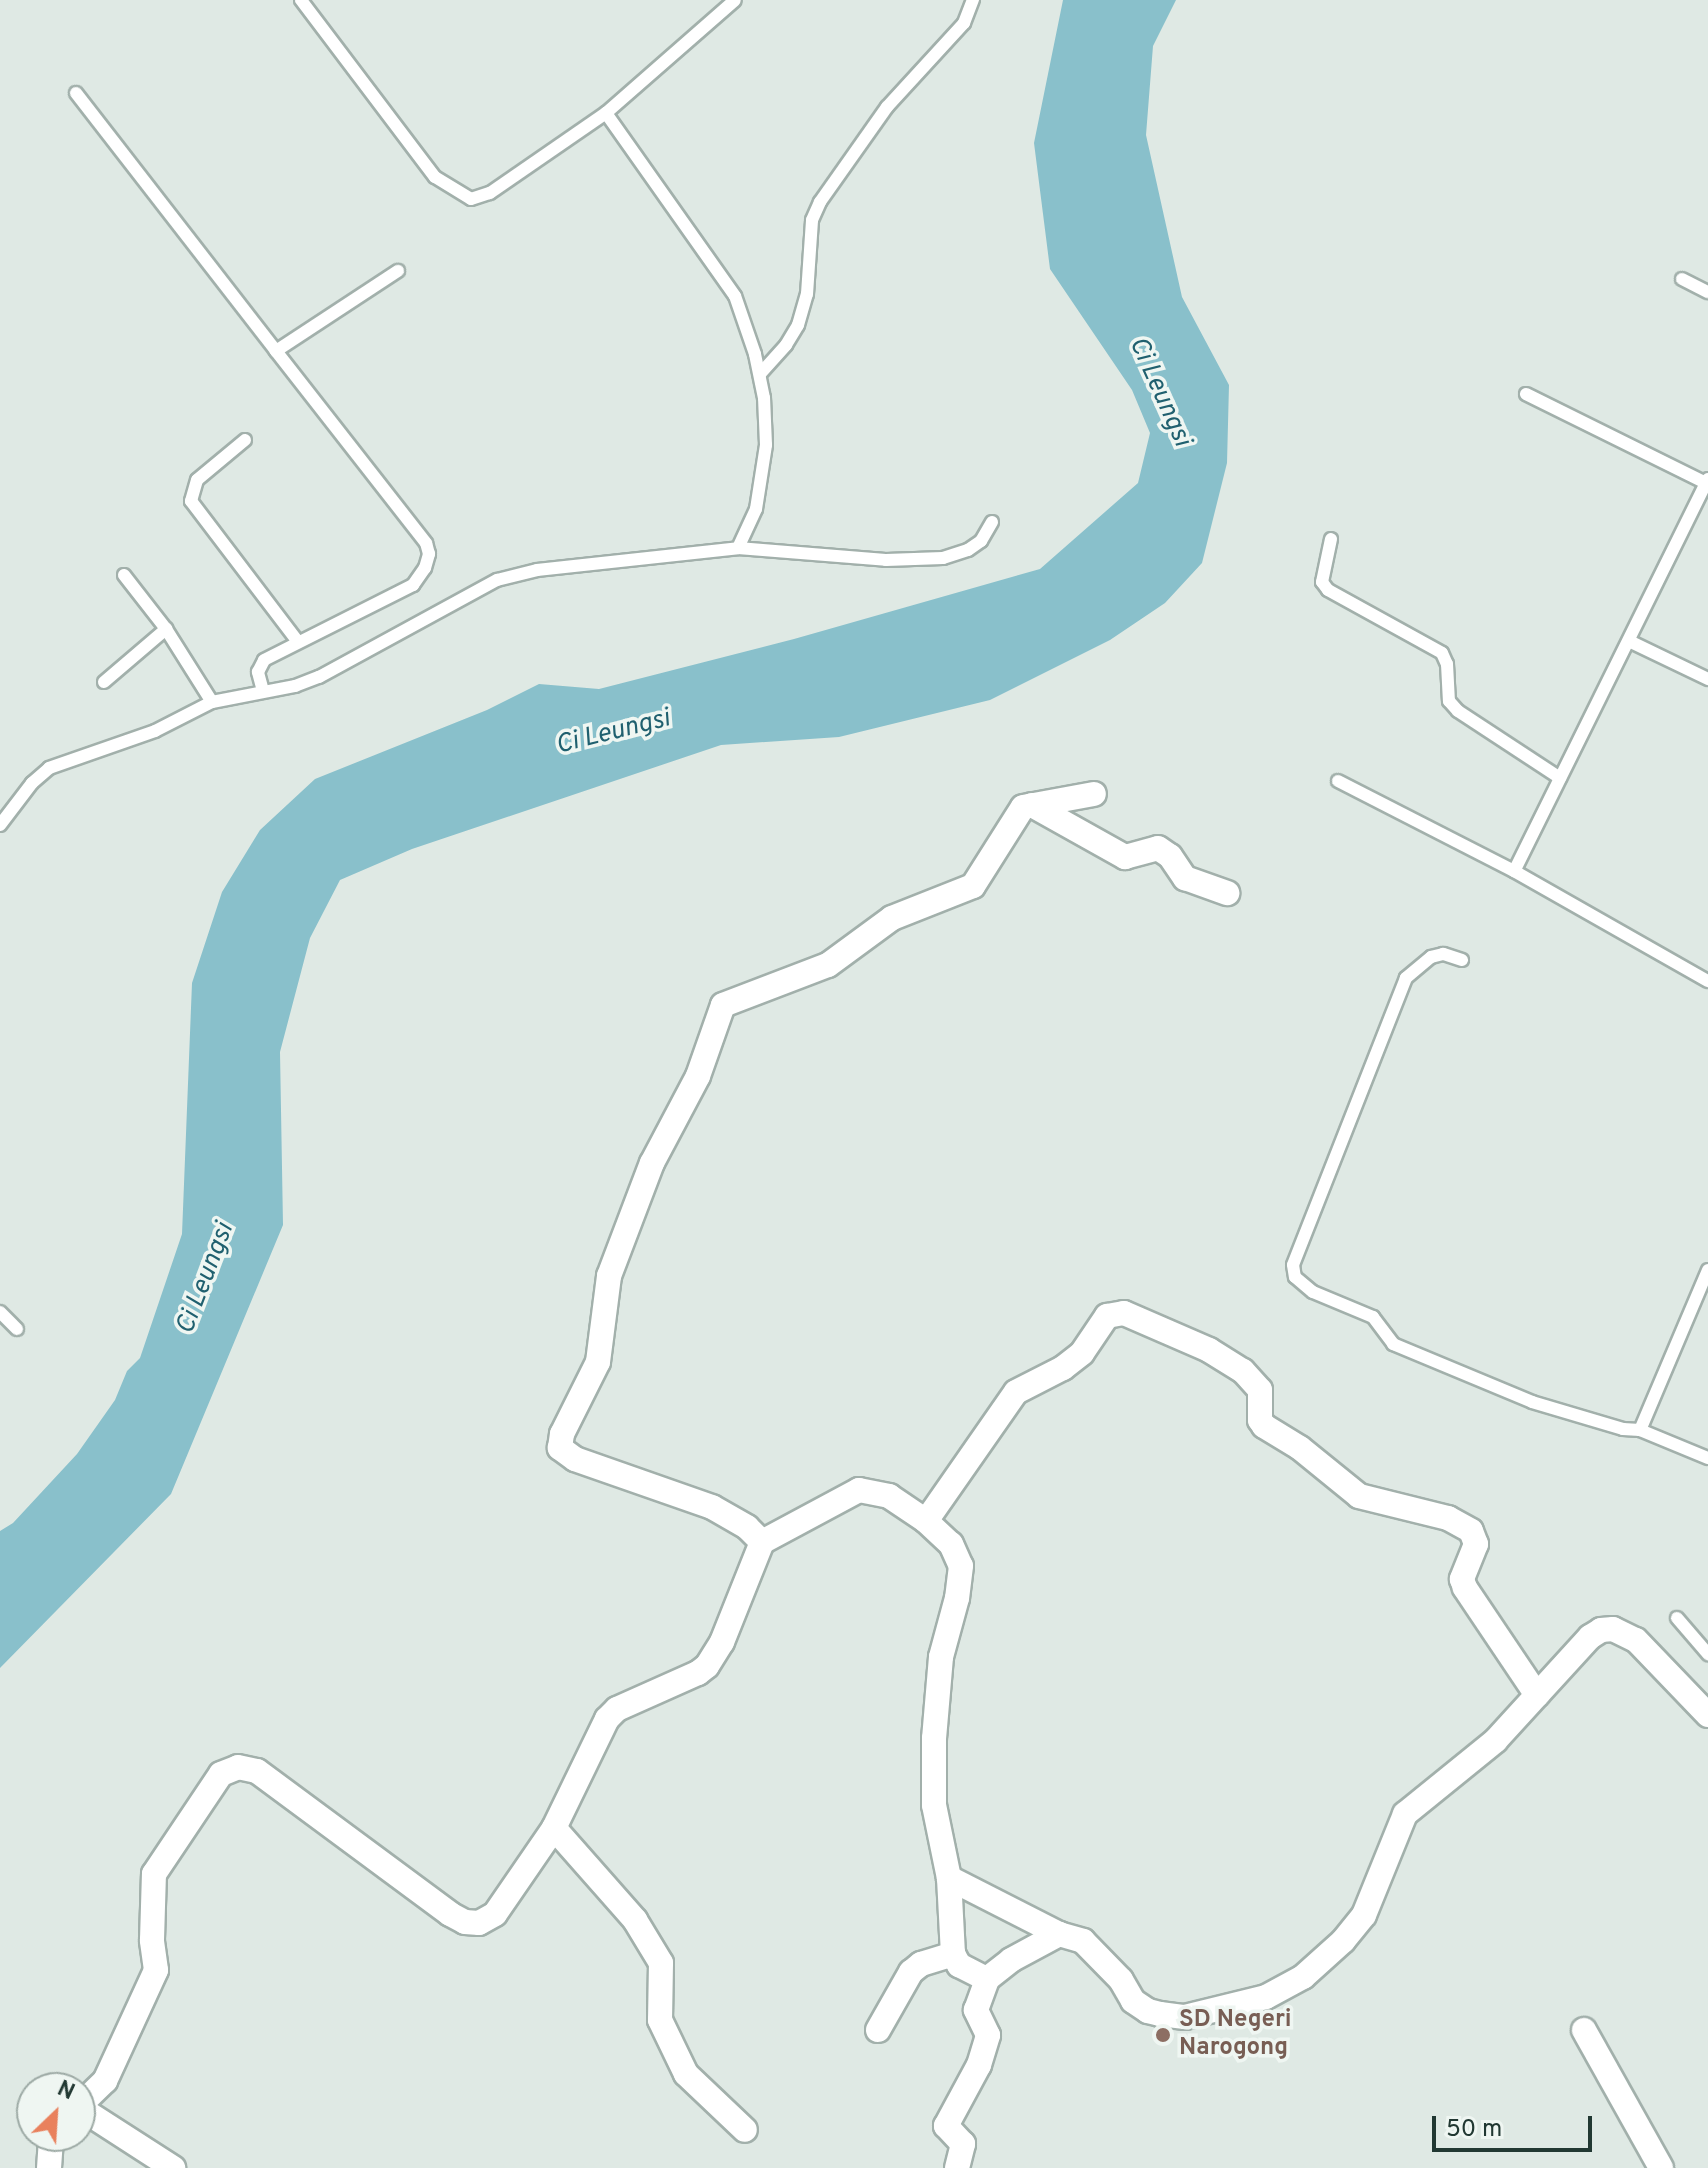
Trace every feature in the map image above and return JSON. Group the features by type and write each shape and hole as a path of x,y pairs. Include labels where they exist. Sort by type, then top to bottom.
{"street":[{"path":"762,1542 747,1527 712,1507 575,1459 560,1448 562,1434 590,1385 602,1349 603,1309 617,1248 652,1163 698,1076 723,1005 828,965 892,918 973,886 1017,811 1032,805 1094,794"},
{"path":"1032,805 1125,857 1158,848 1170,856 1185,878 1227,893"},
{"path":"926,1521 1016,1392 1063,1368 1082,1353 1107,1316 1124,1313 1209,1350 1243,1371 1260,1390 1260,1420 1264,1426 1300,1448 1359,1496 1448,1518 1471,1531 1476,1544 1462,1579 1465,1588 1537,1695"},
{"path":"96,2090 105,2081 156,1970 152,1931 154,1874 221,1774 238,1767 257,1771 465,1922 479,1923 495,1914 554,1828 607,1719 617,1709 698,1673 707,1666 722,1642 762,1542 859,1490 889,1496 926,1521 951,1544 961,1566 957,1598 941,1657 934,1738 934,1805 949,1878 953,1954 959,1965 987,1979"},
{"path":"949,1878 1059,1934 1083,1941 1121,1980 1133,2001 1148,2011 1185,2017 1266,1997 1303,1977 1343,1941 1374,1895 1405,1814 1495,1741 1590,1637 1601,1630 1613,1629 1636,1640 1659,1659 1708,1715"},
{"path":"554,1828 635,1920 661,1963 660,2020 686,2074 745,2130"},
{"path":"957,2168 963,2144 946,2126 979,2065 988,2035 976,2010 987,1979 1011,1960 1059,1934"},
{"path":"878,2030 911,1972 921,1964 953,1954"},
{"path":"1584,2030 1661,2168"},
{"path":"96,2117 173,2168"}],"lane":[{"path":"301,0 435,177 471,199 490,193 606,113 735,0"},
{"path":"760,374 786,345 798,325 807,294 812,220 820,202 887,107 964,23 973,0"},
{"path":"76,93 426,543 429,554 425,568 413,585 264,660 258,672 263,691"},
{"path":"606,113 735,296 760,374 767,425 765,456 756,509 738,548"},
{"path":"276,351 398,271"},
{"path":"1682,279 1708,292"},
{"path":"1514,871 1707,481 1526,394"},
{"path":"245,440 197,480 191,501 298,642"},
{"path":"0,825 32,783 49,768 155,731 212,702 319,677 458,600 517,573 738,548 886,560 943,558 968,550 981,541 992,522"},
{"path":"1331,539 1322,582 1328,590 1442,653 1447,664 1449,701 1458,711 1560,778"},
{"path":"124,575 166,629 212,702"},
{"path":"104,682 166,629"},
{"path":"1629,641 1708,679"},
{"path":"1338,781 1514,871 1708,981"},
{"path":"1462,960 1443,954 1431,957 1406,978 1293,1265 1295,1277 1313,1292 1373,1317 1393,1344 1532,1402 1623,1429 1640,1430 1708,1458"},
{"path":"1640,1430 1708,1270"},
{"path":"0,1312 17,1329"},
{"path":"1677,1618 1708,1654"}],"water":[{"name":"Ci Leungsi","path":"1063,0 1176,0 1153,46 1146,135 1182,297 1229,385 1227,463 1202,563 1165,603 1110,640 990,700 839,737 721,745 412,849 340,880 310,938 280,1052 283,1225 171,1494 0,1668 0,1531 13,1523 77,1454 115,1400 127,1371 140,1358 182,1234 192,983 222,892 260,830 315,779 487,710 539,684 599,689 794,639 1040,569 1138,483 1150,433 1132,390 1050,269 1034,143"}],"place":[{"name":"SD Negeri Narogong","path":"1163,2035"}]}
